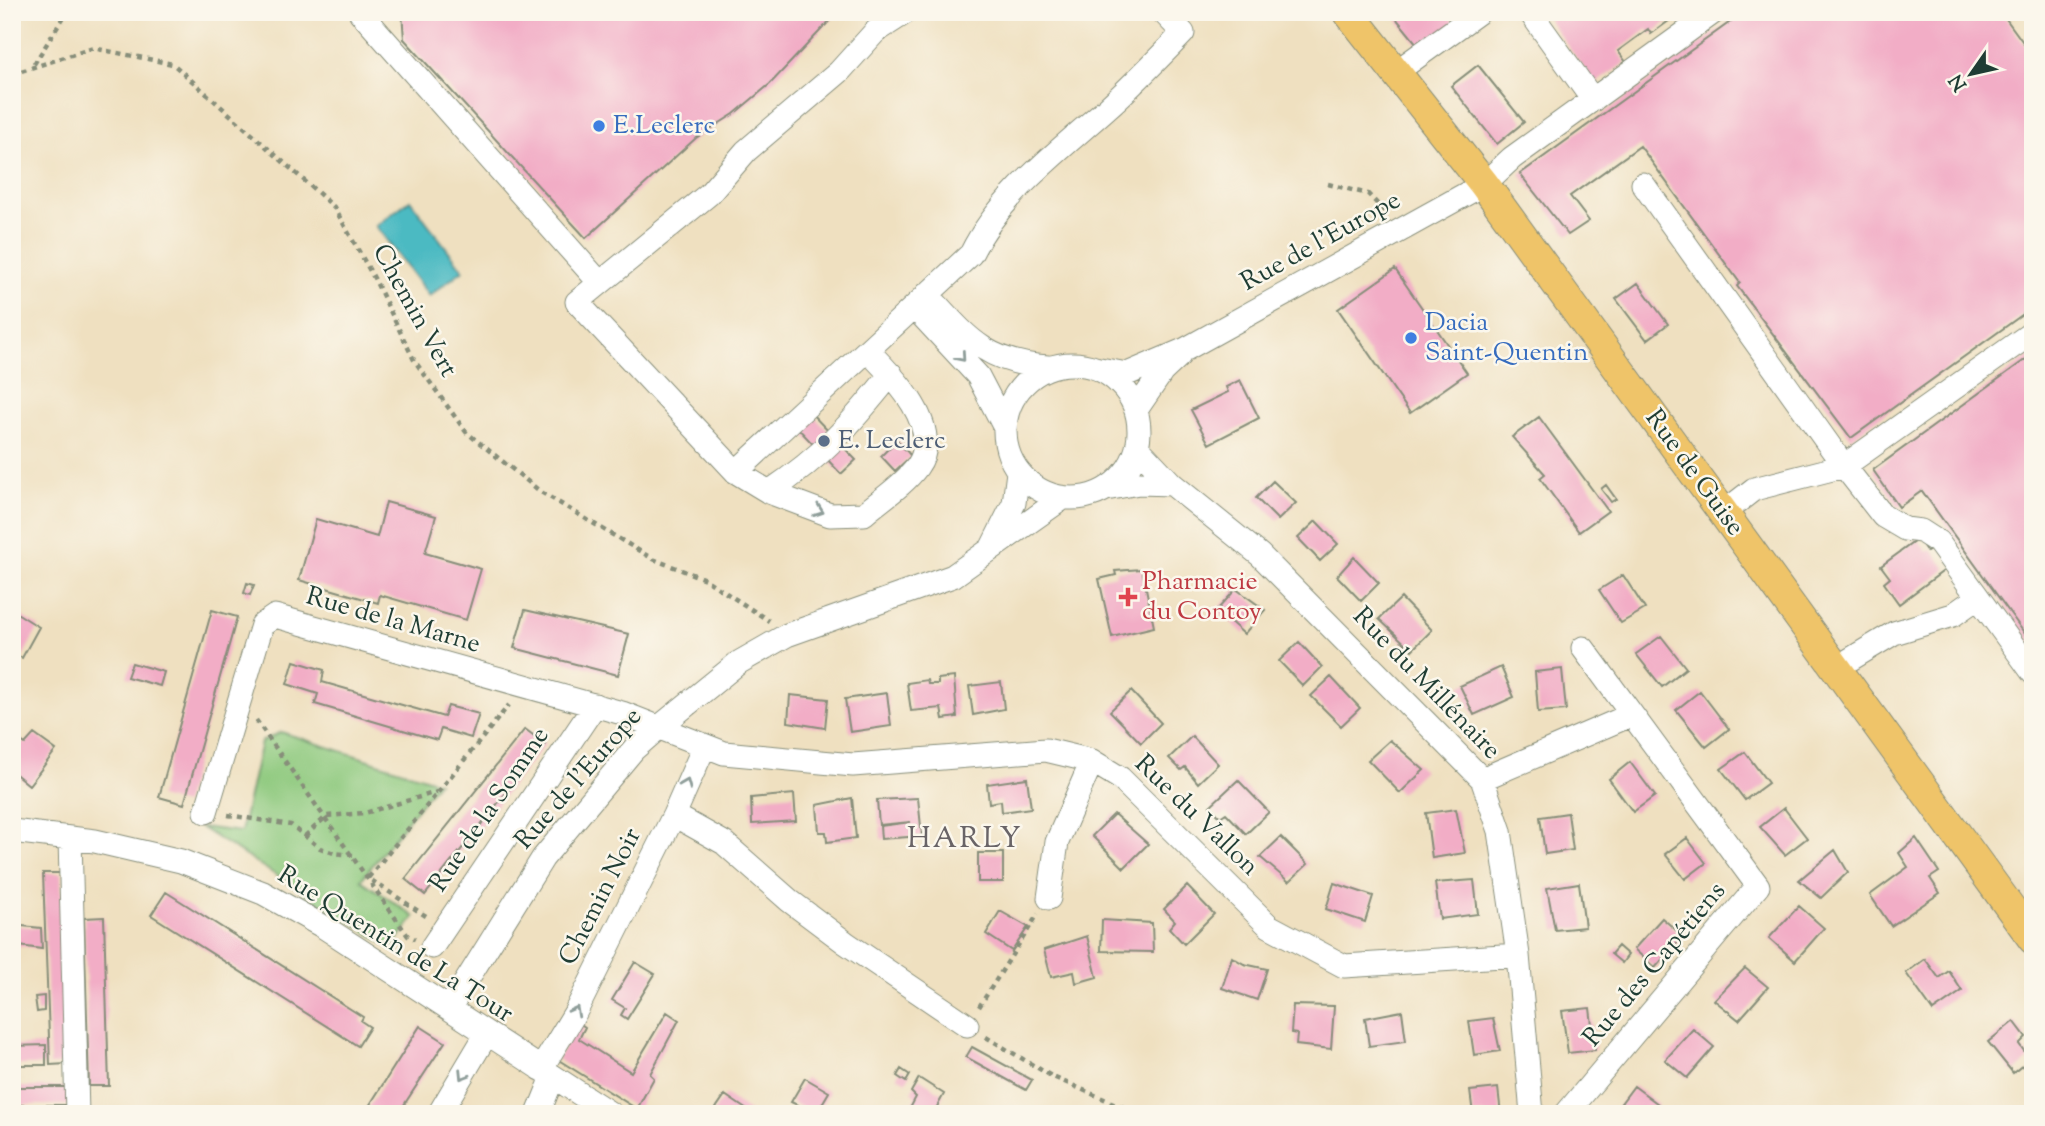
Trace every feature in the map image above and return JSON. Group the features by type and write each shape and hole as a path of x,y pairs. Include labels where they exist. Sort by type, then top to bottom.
{"main road":[{"name":"Rue de Guise","path":"1348,12 1484,184 2033,939"}],"street":[{"path":"360,12 600,283"},
{"path":"868,351 891,374 922,420 926,450 916,468 864,514 830,515 769,492 736,472 577,302 709,194 746,151 839,72 875,32 906,12"},
{"path":"736,472 971,254 984,228 1062,145 1105,110 1183,33 1163,12"},
{"path":"1396,72 1479,12"},
{"path":"1530,12 1593,100"},
{"name":"Rue de l'Europe","path":"1100,369 1127,374 1186,349 1484,184 1512,158 1714,12"},
{"path":"1643,184 1843,466 1883,516 1905,529 1921,531 1938,542 2033,673"},
{"path":"921,301 982,351 1019,366 1048,367 1065,363 1100,369 1128,393 1136,410 1138,447 1131,464 1106,489"},
{"path":"921,301 978,376 1004,426 1010,458 1018,472 1031,484 1063,498 1080,498 1106,489 1139,483 1172,484"},
{"path":"1723,513 1754,489 1843,466 2033,332"},
{"name":"Rue de l'Europe","path":"1136,410 1162,372 1186,349"},
{"path":"1004,426 1009,407 1018,390 1031,377 1048,367"},
{"path":"769,492 807,467 847,430 891,374"},
{"name":"Rue du Millénaire","path":"1138,447 1172,484 1260,555 1482,779 1500,831 1518,955 1532,1114"},
{"path":"989,553 1014,503 1018,472"},
{"name":"Rue de l'Europe","path":"450,1007 543,858 634,750 657,729 738,663 787,635 953,576 989,553 1030,518 1063,498"},
{"path":"1836,668 1894,633 1953,615 1977,598"},
{"name":"Rue de la Marne","path":"206,812 262,625 275,616 595,705 657,729"},
{"name":"Rue des Capétiens","path":"1566,1114 1758,886 1583,648"},
{"name":"Rue de la Somme","path":"438,938 595,705"},
{"path":"1482,779 1631,715"},
{"name":"Rue du Vallon","path":"657,729 704,747 758,758 853,765 1045,750 1092,761 1120,778 1269,926 1344,966 1518,955"},
{"name":"Chemin Noir","path":"538,1114 547,1073 674,815 704,747"},
{"path":"1049,898 1057,842 1092,761"},
{"path":"674,815 724,843 824,926 967,1026"},
{"name":"Rue Quentin de La Tour","path":"12,831 70,838 181,862 263,893 324,927 450,1007 486,1035 611,1114"},
{"path":"70,838 77,1114"},
{"path":"439,1114 486,1035"}],"path":[{"path":"34,64 67,12"},
{"name":"Chemin Vert","path":"12,74 34,64 93,48 173,64 334,207 374,278 414,360 466,432 541,492 653,559 705,579 747,604 787,635"},
{"path":"1328,184 1368,194 1401,230"},
{"path":"368,878 523,687"},
{"path":"239,697 327,816 408,936 438,938"},
{"path":"305,836 327,816 365,813 438,792"},
{"path":"206,812 291,825 334,853 353,855"},
{"path":"368,878 438,938"},
{"path":"1049,898 967,1026 1053,1077 1139,1114"}],"green space":[{"path":"281,732 438,782 361,880 415,917 391,948 200,827 241,832 261,742"}],"water":[{"path":"410,200 463,270 429,296 376,226"}],"building":[{"name":"E.Leclerc","path":"402,12 838,12 770,84 734,114 696,138 586,238 404,39"},
{"path":"1391,12 1450,12 1447,14 1455,23 1421,49"},
{"path":"1543,12 1681,12 1651,34 1648,29 1618,51 1626,62 1595,84"},
{"path":"1744,12 2001,12 2033,56 2033,307 1851,438 1737,286 1740,283 1640,146 1570,196 1589,221 1568,235 1520,174"},
{"path":"1478,65 1524,122 1497,144 1451,86"},
{"path":"1395,269 1467,373 1410,413 1338,309"},
{"path":"1638,283 1668,324 1647,340 1616,299"},
{"path":"2033,354 2033,645 1922,491 1899,507 1873,470"},
{"path":"1240,380 1259,418 1209,444 1191,410 1228,392 1226,387"},
{"name":"E. Leclerc","path":"807,409 856,460 841,474 793,423"},
{"path":"1539,417 1608,511 1579,532 1540,478 1545,474 1512,437"},
{"path":"897,440 911,456 895,471 881,456"},
{"path":"1273,481 1296,503 1278,520 1256,498"},
{"path":"1606,485 1616,499 1611,502 1601,489"},
{"path":"386,502 436,516 425,553 481,569 466,620 380,595 378,603 299,580 316,519 377,537"},
{"path":"1316,521 1338,544 1320,561 1298,538"},
{"path":"1918,539 1927,552 1932,549 1946,569 1899,604 1884,583 1890,578 1881,566"},
{"path":"1354,557 1379,583 1361,601 1337,576"},
{"path":"1142,569 1154,627 1112,637 1099,579 1116,575 1115,571"},
{"path":"1623,575 1645,609 1621,623 1599,590"},
{"path":"247,583 254,585 250,595 244,593"},
{"path":"1236,589 1265,610 1244,634 1217,610"},
{"path":"1401,598 1432,630 1412,650 1379,619"},
{"path":"12,610 39,627 22,658 12,653"},
{"path":"212,610 237,617 184,804 159,797"},
{"path":"525,610 629,634 618,675 514,648"},
{"path":"1661,636 1686,668 1662,687 1636,654"},
{"path":"1299,642 1322,667 1303,686 1279,661"},
{"path":"294,661 324,670 322,682 444,717 448,706 479,714 471,738 441,729 437,740 315,704 318,694 287,684"},
{"path":"132,663 164,672 160,686 127,677"},
{"path":"1501,667 1514,697 1474,715 1460,686"},
{"path":"1562,669 1566,710 1538,712 1535,672"},
{"path":"954,677 957,717 943,719 941,708 911,711 907,683 927,680 928,684 938,684 938,679"},
{"path":"1331,677 1360,708 1341,726 1311,696"},
{"path":"1001,682 1004,709 973,715 969,686"},
{"path":"1131,691 1161,723 1141,743 1110,711"},
{"path":"1700,691 1729,729 1706,747 1676,710"},
{"path":"887,693 891,726 850,732 845,699"},
{"path":"790,695 828,699 825,728 788,722"},
{"path":"525,729 545,744 425,895 405,879"},
{"path":"12,734 25,744 34,734 56,750 29,785 12,771"},
{"path":"1192,736 1218,764 1198,783 1185,767 1181,770 1169,758"},
{"path":"1390,740 1424,770 1400,793 1368,760"},
{"path":"1745,752 1768,783 1745,800 1721,769"},
{"path":"1630,762 1655,796 1633,812 1609,779"},
{"path":"1027,778 1031,808 1002,812 1001,801 989,803 987,784"},
{"path":"1238,780 1269,812 1246,834 1226,813 1220,817 1210,806"},
{"path":"794,794 796,821 752,824 751,798"},
{"path":"852,798 856,838 827,842 826,832 819,832 817,805"},
{"path":"918,798 922,836 881,839 880,826 911,822 879,825 877,800"},
{"path":"1784,808 1807,838 1785,855 1760,827"},
{"path":"1456,809 1465,853 1432,858 1426,813"},
{"path":"1568,813 1573,850 1545,854 1540,817"},
{"path":"1114,814 1148,844 1124,868 1092,836"},
{"path":"1281,837 1308,864 1289,882 1260,857"},
{"path":"1687,838 1706,863 1685,879 1665,854"},
{"path":"1916,838 1939,872 1930,878 1940,893 1891,926 1870,895 1908,867 1899,853"},
{"path":"1835,850 1848,872 1821,898 1799,880"},
{"path":"978,853 1003,853 1003,882 978,882"},
{"path":"43,873 61,873 67,1064 50,1065"},
{"path":"1474,880 1478,914 1440,919 1435,883"},
{"path":"1334,883 1373,896 1365,922 1326,909"},
{"path":"1579,883 1585,927 1555,930 1547,888"},
{"path":"1187,886 1214,914 1184,944 1169,928 1175,921 1164,909"},
{"path":"166,892 363,1017 361,1021 370,1027 358,1046 151,915"},
{"path":"1799,906 1824,928 1795,961 1769,938"},
{"path":"1000,911 1028,927 1012,951 986,934"},
{"path":"104,917 109,1086 89,1086 84,918"},
{"path":"1662,918 1683,936 1655,968 1634,949"},
{"path":"1102,920 1152,923 1153,952 1101,951"},
{"path":"12,925 41,928 42,949 12,945"},
{"path":"1087,936 1097,977 1076,983 1074,972 1051,977 1044,950"},
{"path":"1618,946 1628,955 1622,963 1611,954"},
{"path":"1232,957 1244,964 1267,969 1257,1000 1222,988"},
{"path":"1925,959 1939,978 1949,971 1962,991 1933,1011 1906,973"},
{"path":"635,962 655,974 627,1019 621,1015 625,1008 612,1000"},
{"path":"1745,968 1768,987 1739,1020 1714,1000"},
{"path":"44,996 44,1011 37,1012 35,997"},
{"path":"1293,1005 1334,1006 1331,1049 1296,1045 1297,1034 1291,1033"},
{"path":"1590,1008 1595,1050 1568,1053 1562,1011"},
{"path":"1402,1011 1406,1041 1369,1046 1365,1018"},
{"path":"667,1012 679,1020 650,1074 654,1078 637,1109 557,1059 579,1023 585,1027 579,1039 631,1072"},
{"path":"1493,1018 1500,1051 1474,1055 1469,1021"},
{"path":"2014,1021 2026,1037 2019,1044 2030,1059 2013,1073 1988,1042"},
{"path":"420,1026 445,1042 398,1114 364,1114"},
{"path":"1693,1029 1714,1047 1687,1078 1665,1060"},
{"path":"46,1045 46,1065 12,1065 12,1046"},
{"path":"972,1047 1032,1080 1026,1090 966,1057"},
{"path":"901,1069 910,1075 906,1082 897,1076"},
{"path":"805,1078 829,1092 816,1114 791,1102"},
{"path":"919,1078 944,1094 933,1114 907,1114 916,1097 911,1092"},
{"path":"1634,1086 1658,1104 1650,1114 1613,1114"},
{"path":"12,1087 68,1087 69,1105 12,1105"},
{"path":"1498,1088 1501,1114 1473,1114 1470,1091"},
{"path":"725,1095 753,1114 712,1114"}],"place":[{"name":"E.Leclerc","path":"599,126"},
{"name":"Dacia Saint-Quentin","path":"1411,338"},
{"name":"E. Leclerc","path":"824,441"},
{"name":"Pharmacie du Contoy","path":"1128,597"}],"district":[{"name":"HARLY","path":"965,839"}]}
